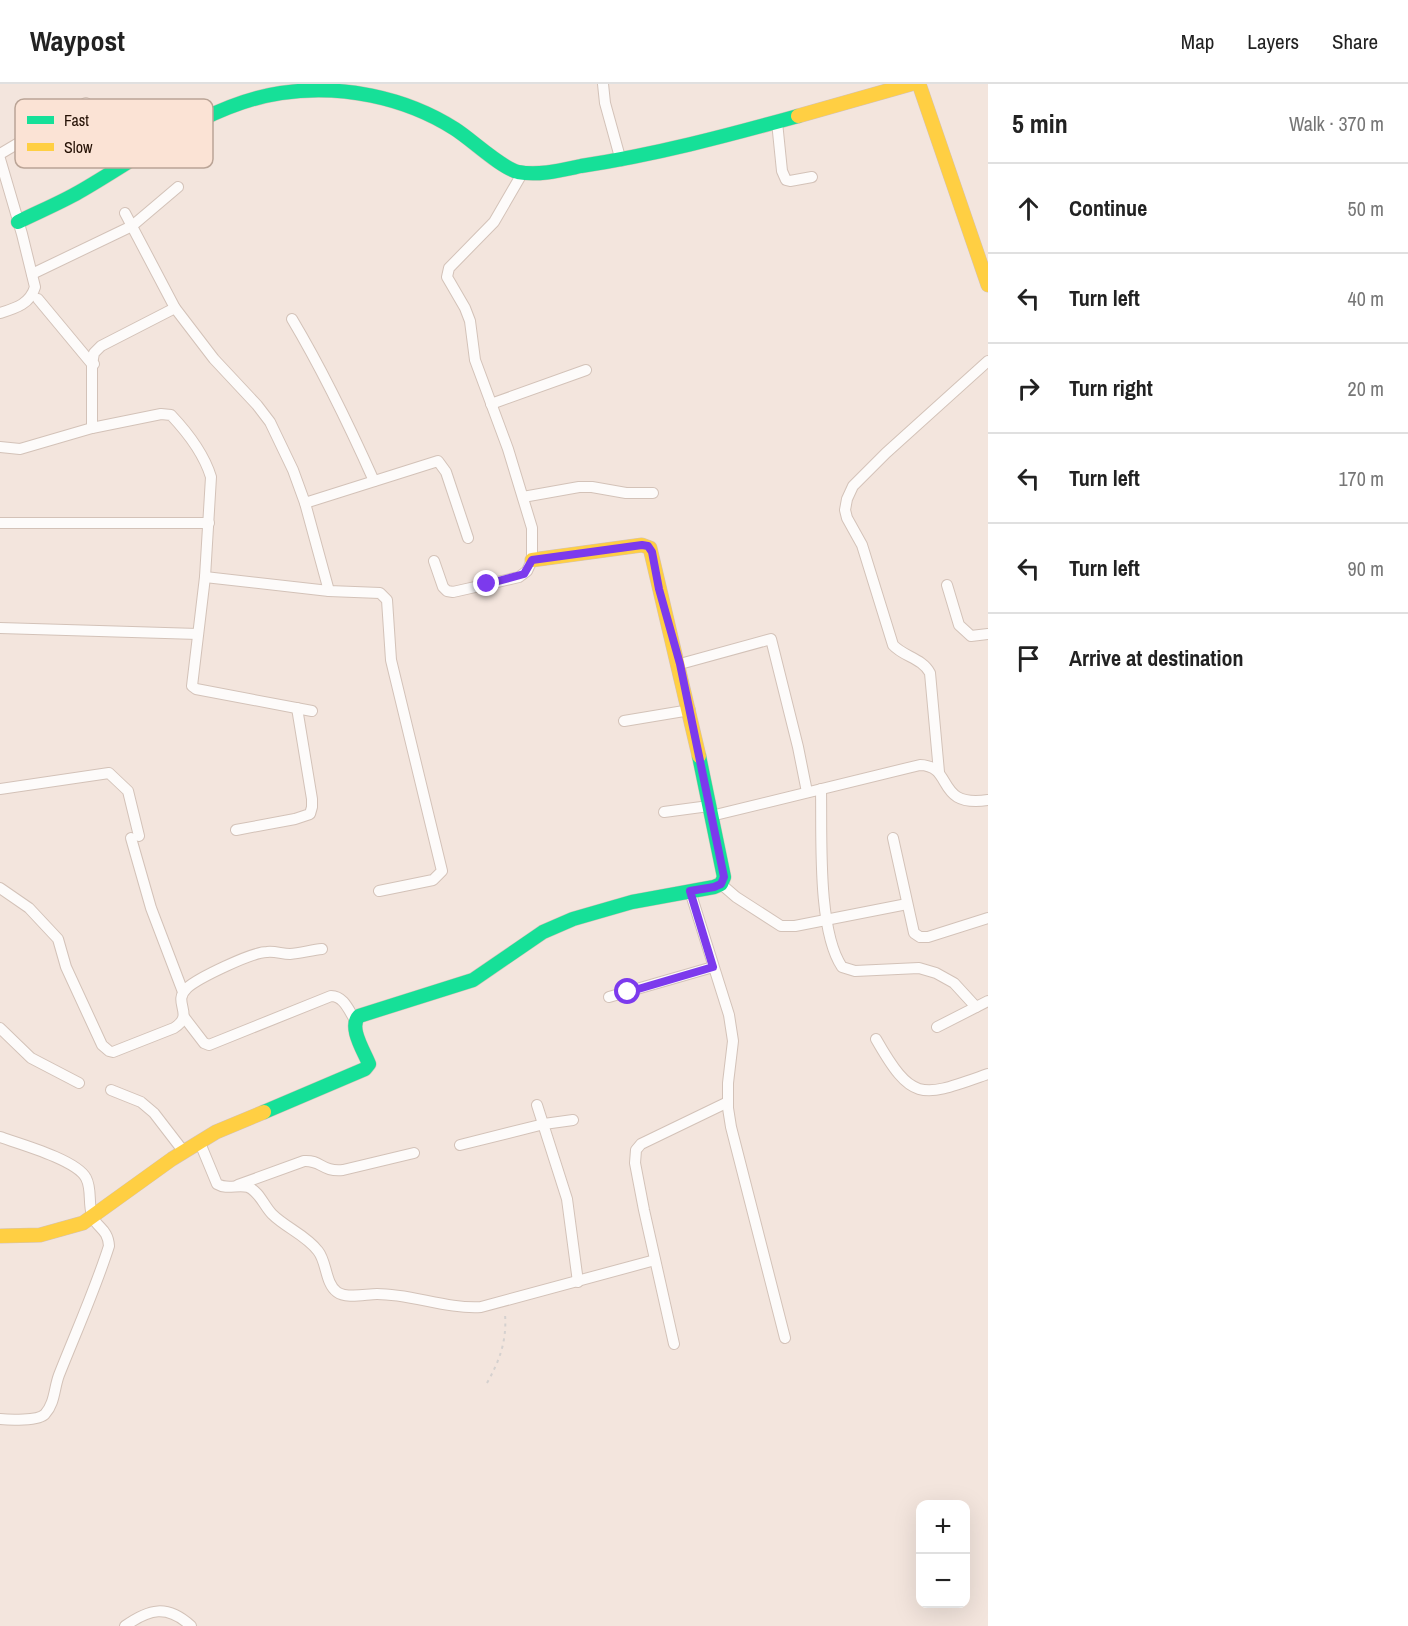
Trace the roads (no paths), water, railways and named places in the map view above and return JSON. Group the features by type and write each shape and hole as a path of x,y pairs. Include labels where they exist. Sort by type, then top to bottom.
{"street":[{"path":"603,84 605,103 621,160"},
{"path":"213,115 225,108 280,93 340,87 423,111 455,129 509,167 523,172 552,172 621,160 777,122 911,84"},
{"path":"919,84 988,285"},
{"path":"777,122 782,171 786,180 795,181 812,177"},
{"path":"0,313 27,302 35,288 0,157 15,148"},
{"path":"18,222 78,193 118,168"},
{"path":"434,561 443,587 453,592 519,577 527,572 532,560 532,528 523,497 472,350 470,321 465,308 449,284 447,272 494,222 523,172"},
{"path":"32,274 132,226 178,188"},
{"path":"125,213 175,308 214,359 270,422 293,470 305,503 329,591"},
{"path":"38,299 93,364"},
{"path":"92,428 94,353 101,346 175,308"},
{"path":"292,319 341,407 374,481"},
{"path":"939,772 930,673 921,662 893,645 862,544 845,510 854,486 886,453 988,361"},
{"path":"491,404 586,370"},
{"path":"0,447 20,448 92,428 161,414 171,415 183,427 207,462 211,477 205,577 192,686 312,711"},
{"path":"305,503 435,461 440,462 456,498 468,538"},
{"path":"523,497 586,487 626,493 653,493"},
{"path":"0,523 209,523"},
{"path":"0,1236 40,1235 72,1227 216,1132 365,1069 369,1064 354,1027 355,1020 359,1016 473,980 489,972 551,928 582,914 721,884 724,877 690,710 659,589 652,552 648,546 642,545 532,560"},
{"path":"205,577 329,591 380,593 387,600 391,660 442,871 434,880 379,891"},
{"path":"947,585 959,625 971,636 988,634"},
{"path":"0,628 198,633"},
{"path":"680,664 771,639 807,792"},
{"path":"236,830 310,814 312,799 297,708"},
{"path":"624,721 690,710"},
{"path":"664,812 710,811 821,789 920,765 931,766 939,772 950,791 959,799 988,800"},
{"path":"0,789 109,773 128,791 135,837 151,908 183,992"},
{"path":"821,789 825,920 833,952 842,967 855,971 919,968 946,977 976,1007"},
{"path":"893,838 913,931 921,937 928,937 988,918"},
{"path":"721,884 736,897 781,926 795,926 907,904"},
{"path":"0,888 29,908 58,939 66,966 102,1046 108,1051 118,1051 182,1023 184,1017 181,999 183,992 195,982 255,954 268,951 289,954 322,949"},
{"path":"690,891 729,1015 733,1041 728,1083 731,1127 785,1338"},
{"path":"609,997 713,967"},
{"path":"184,1017 204,1043 209,1045 331,996 337,996 342,1000 355,1020"},
{"path":"937,1027 988,1001"},
{"path":"0,1028 31,1058 79,1083"},
{"path":"876,1040 891,1066 916,1089 938,1090 988,1074"},
{"path":"111,1090 141,1102 154,1113 178,1156"},
{"path":"674,1344 635,1163 636,1150 641,1144 728,1102"},
{"path":"537,1105 567,1199 578,1282"},
{"path":"460,1145 544,1124 573,1120"},
{"path":"0,1137 55,1157 79,1170 88,1181 96,1213 106,1232 109,1246 57,1379 54,1398 42,1416 0,1419"},
{"path":"200,1143 217,1184 223,1187 247,1187 255,1191 272,1214 318,1250 334,1289 339,1294 387,1294 466,1308 481,1307 655,1260"},
{"path":"233,1187 304,1161 312,1161 330,1172 414,1153"},
{"path":"125,1626 149,1611 172,1614 182,1618 190,1626"}]}
